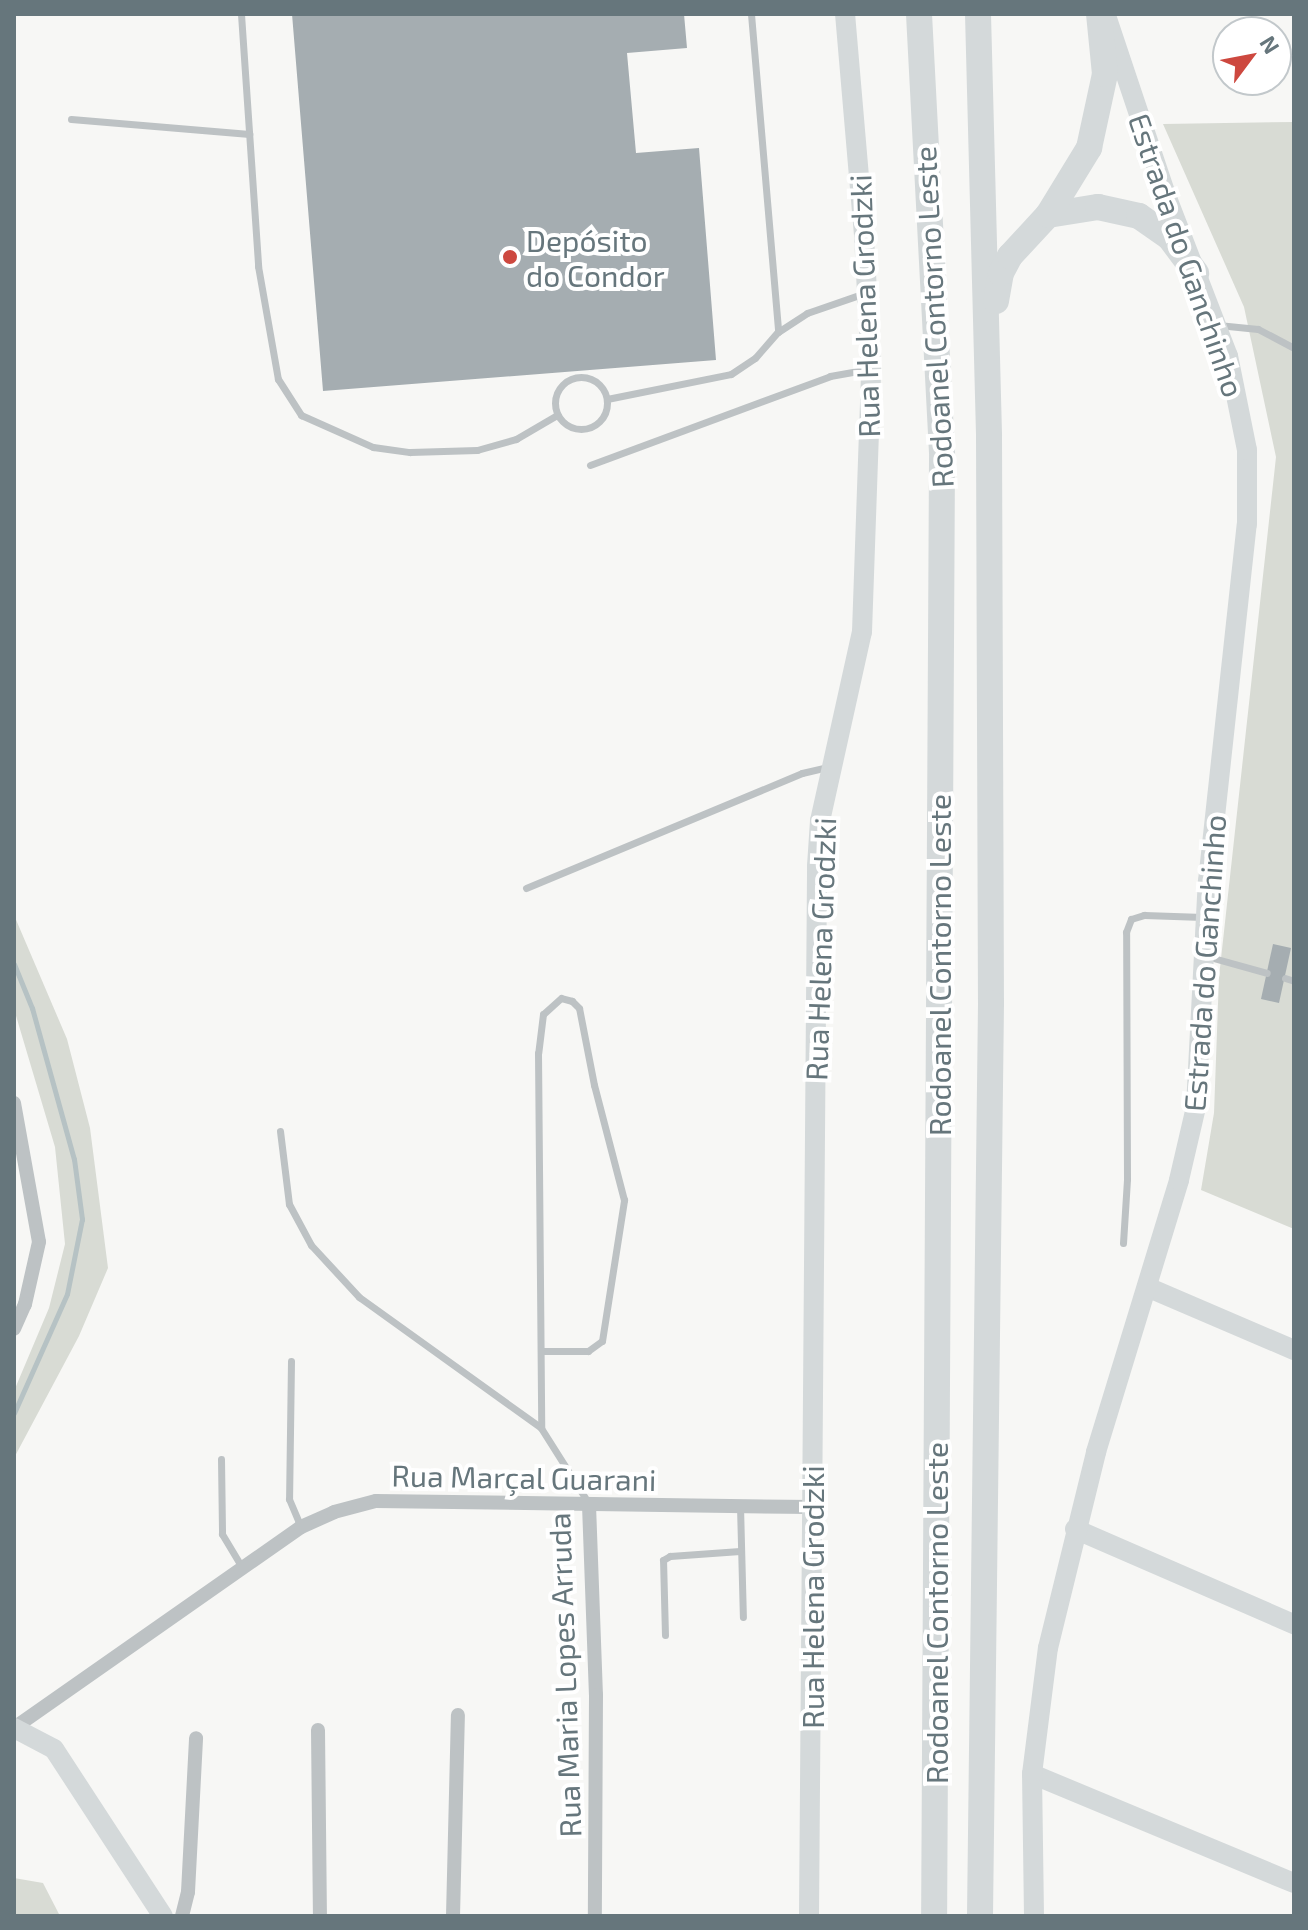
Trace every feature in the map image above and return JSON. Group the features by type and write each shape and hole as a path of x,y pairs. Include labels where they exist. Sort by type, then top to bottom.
{"highway":[{"name":"Rodoanel Contorno Leste","path":"919,14 942,459 934,1916"},
{"name":"Rodoanel Contorno Leste","path":"978,14 989,436 991,1003 980,1916"},
{"path":"989,436 996,293 1001,273 1021,240 1048,215 1078,169 1095,129 1105,74 1102,14"},
{"path":"1048,215 1098,207 1139,216 1170,238 1196,273"}],"main road":[{"name":"Rua Helena Grodzki","path":"809,1916 817,866 820,821 862,632 871,369 845,14"},
{"name":"Estrada do Ganchinho","path":"1034,1916 1032,1774 1040,1692 1075,1529 1147,1287 1196,1107 1206,916 1244,562 1249,485 1243,418 1216,325 1102,14"},
{"path":"1147,1287 1294,1350"},
{"path":"1075,1529 1294,1624"},
{"path":"14,1728 54,1749 163,1916"},
{"path":"1032,1774 1294,1883"},
{"name":"Rua Helena Grodzki","path":"810,1794 824,1916"}],"street":[{"path":"14,1103 19,1156 39,1242 14,1329"},
{"name":"Rua Marçal Guarani","path":"14,1728 301,1527 334,1512 376,1501 812,1507"},
{"name":"Rua Maria Lopes Arruda","path":"589,1505 596,1695 595,1916"},
{"path":"453,1916 458,1715"},
{"path":"318,1730 320,1916"},
{"path":"182,1916 188,1892 196,1738"}],"lane":[{"path":"241,14 258,266 278,379 301,415 373,447 410,452 477,450 516,439 557,415"},
{"path":"751,14 778,332"},
{"path":"71,119 249,134"},
{"path":"607,399 731,374 755,358 778,332 807,313 867,292"},
{"path":"1216,325 1258,329 1294,348"},
{"path":"590,465 830,376 871,369"},
{"path":"585,377 593,380 607,399 604,416 592,427 568,427 557,415 555,398 569,379 585,377"},
{"path":"526,888 802,773 831,767"},
{"path":"1123,1243 1127,1179 1126,932 1131,919 1144,915 1206,916"},
{"path":"1204,955 1267,973"},
{"path":"1285,978 1294,981"},
{"path":"541,1351 588,1351 602,1341 624,1200 594,1085 579,1008 572,1001 561,998 543,1014 538,1053 541,1428"},
{"name":"Rua Maria Lopes Arruda","path":"280,1131 289,1204 311,1245 359,1297 541,1428 589,1505"},
{"path":"291,1361 289,1499 301,1527"},
{"path":"221,1459 222,1534 242,1568"},
{"path":"740,1506 743,1617"},
{"path":"665,1635 663,1560 670,1556 740,1551"}],"shaded area":[{"path":"1294,122 1294,1229 1201,1190 1214,1113 1219,977 1276,457 1244,307 1163,124"},
{"path":"14,915 67,1039 90,1128 108,1268 79,1336 14,1458 14,1391 49,1308 65,1244 55,1147 14,1009"},
{"path":"14,1878 43,1883 60,1916 14,1916"}],"building":[{"name":"Depósito do Condor","path":"292,14 684,14 687,48 627,53 636,153 699,148 716,360 323,391"},
{"path":"1273,944 1291,948 1279,1003 1261,999"}],"waterway":[{"path":"14,964 32,1008 74,1159 82,1219 67,1294 14,1413"}],"place":[{"name":"Depósito do Condor","path":"510,257"}]}
